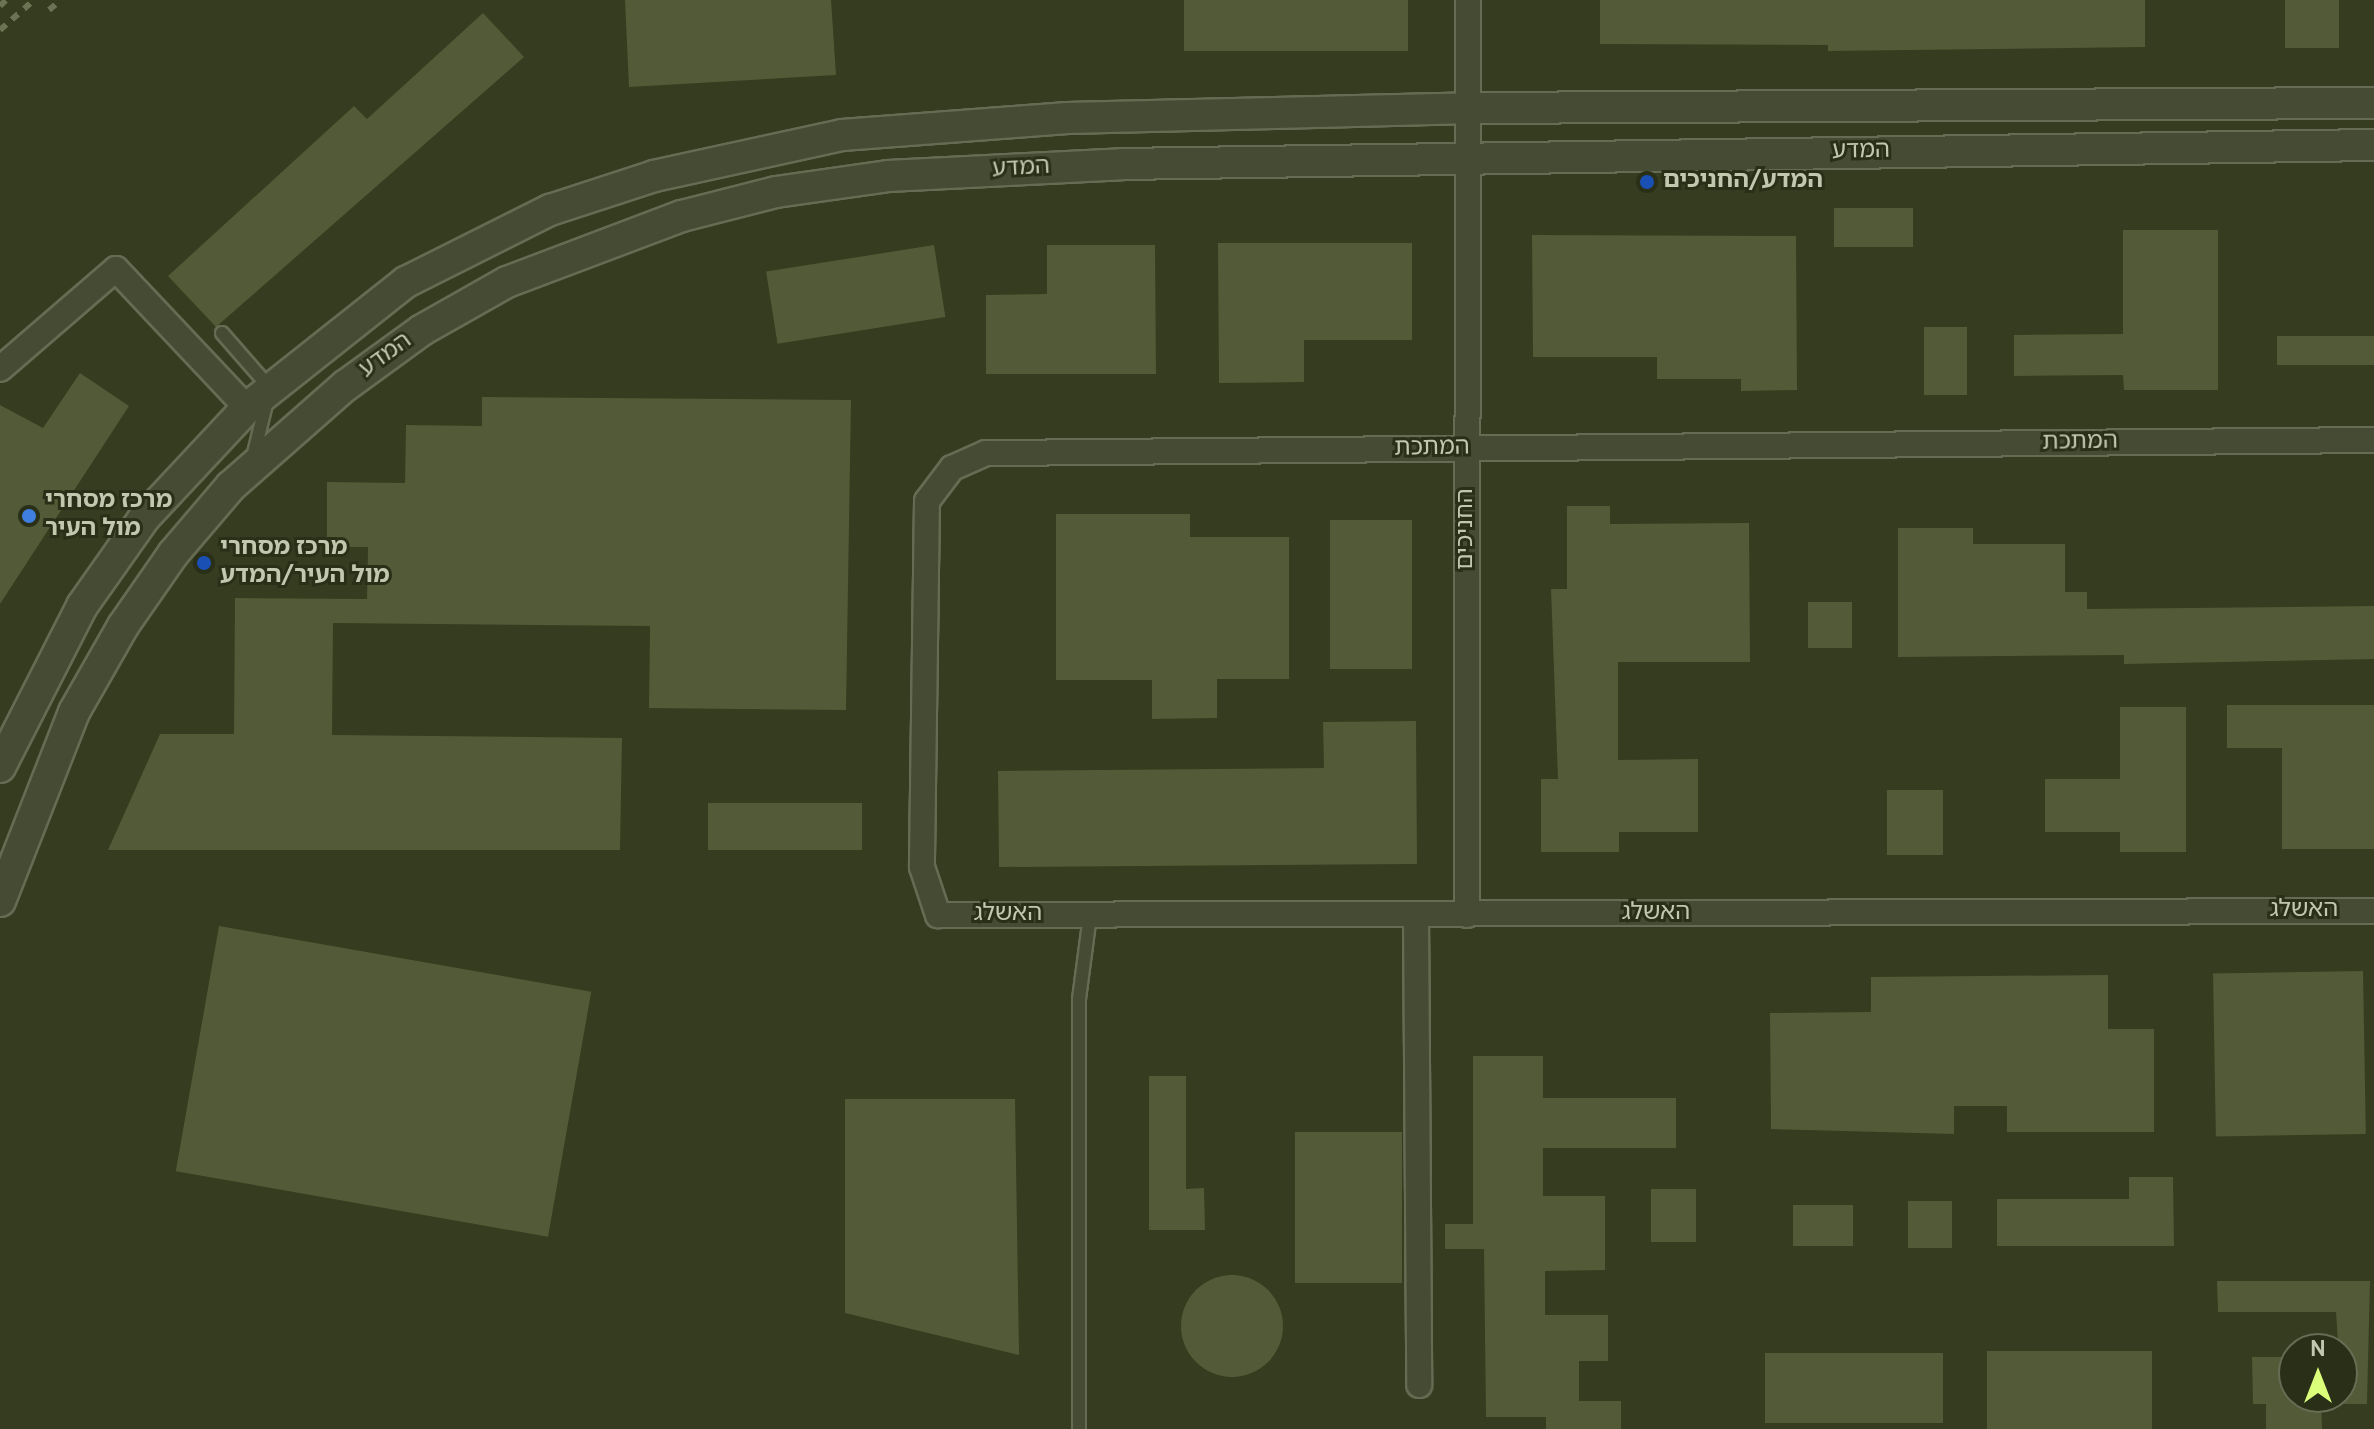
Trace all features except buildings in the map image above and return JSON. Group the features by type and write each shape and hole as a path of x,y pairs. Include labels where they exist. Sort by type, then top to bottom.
{"street":[{"name":"החניכים","path":"1467,915 1471,156 1468,0"},
{"name":"המדע","path":"0,767 82,606 144,518 247,408 270,388 406,282 473,246 550,210 748,152 842,135 961,124 1471,108 2374,103"},
{"name":"המדע","path":"0,901 74,712 123,626 173,554 249,469 345,386 422,330 507,282 682,216 776,192 888,176 1122,164 1471,156 2374,145"},
{"path":"0,369 116,269 247,408"},
{"name":"המתכת","path":"938,915 922,867 927,501 952,468 986,453 2374,440"},
{"name":"האשלג","path":"938,915 2374,911"},
{"path":"1416,915 1419,1385"}],"lane":[{"path":"222,333 270,388 249,469"},
{"path":"1079,1429 1079,999 1090,915"}],"railway":[{"path":"0,6 6,0"},
{"path":"0,30 34,0"},
{"path":"49,10 61,0"}],"place":[{"name":"המדע/החניכים","path":"1647,182"},
{"name":"מרכז מסחרי מול העיר","path":"29,516"},
{"name":"מרכז מסחרי מול העיר/המדע","path":"204,563"}]}
